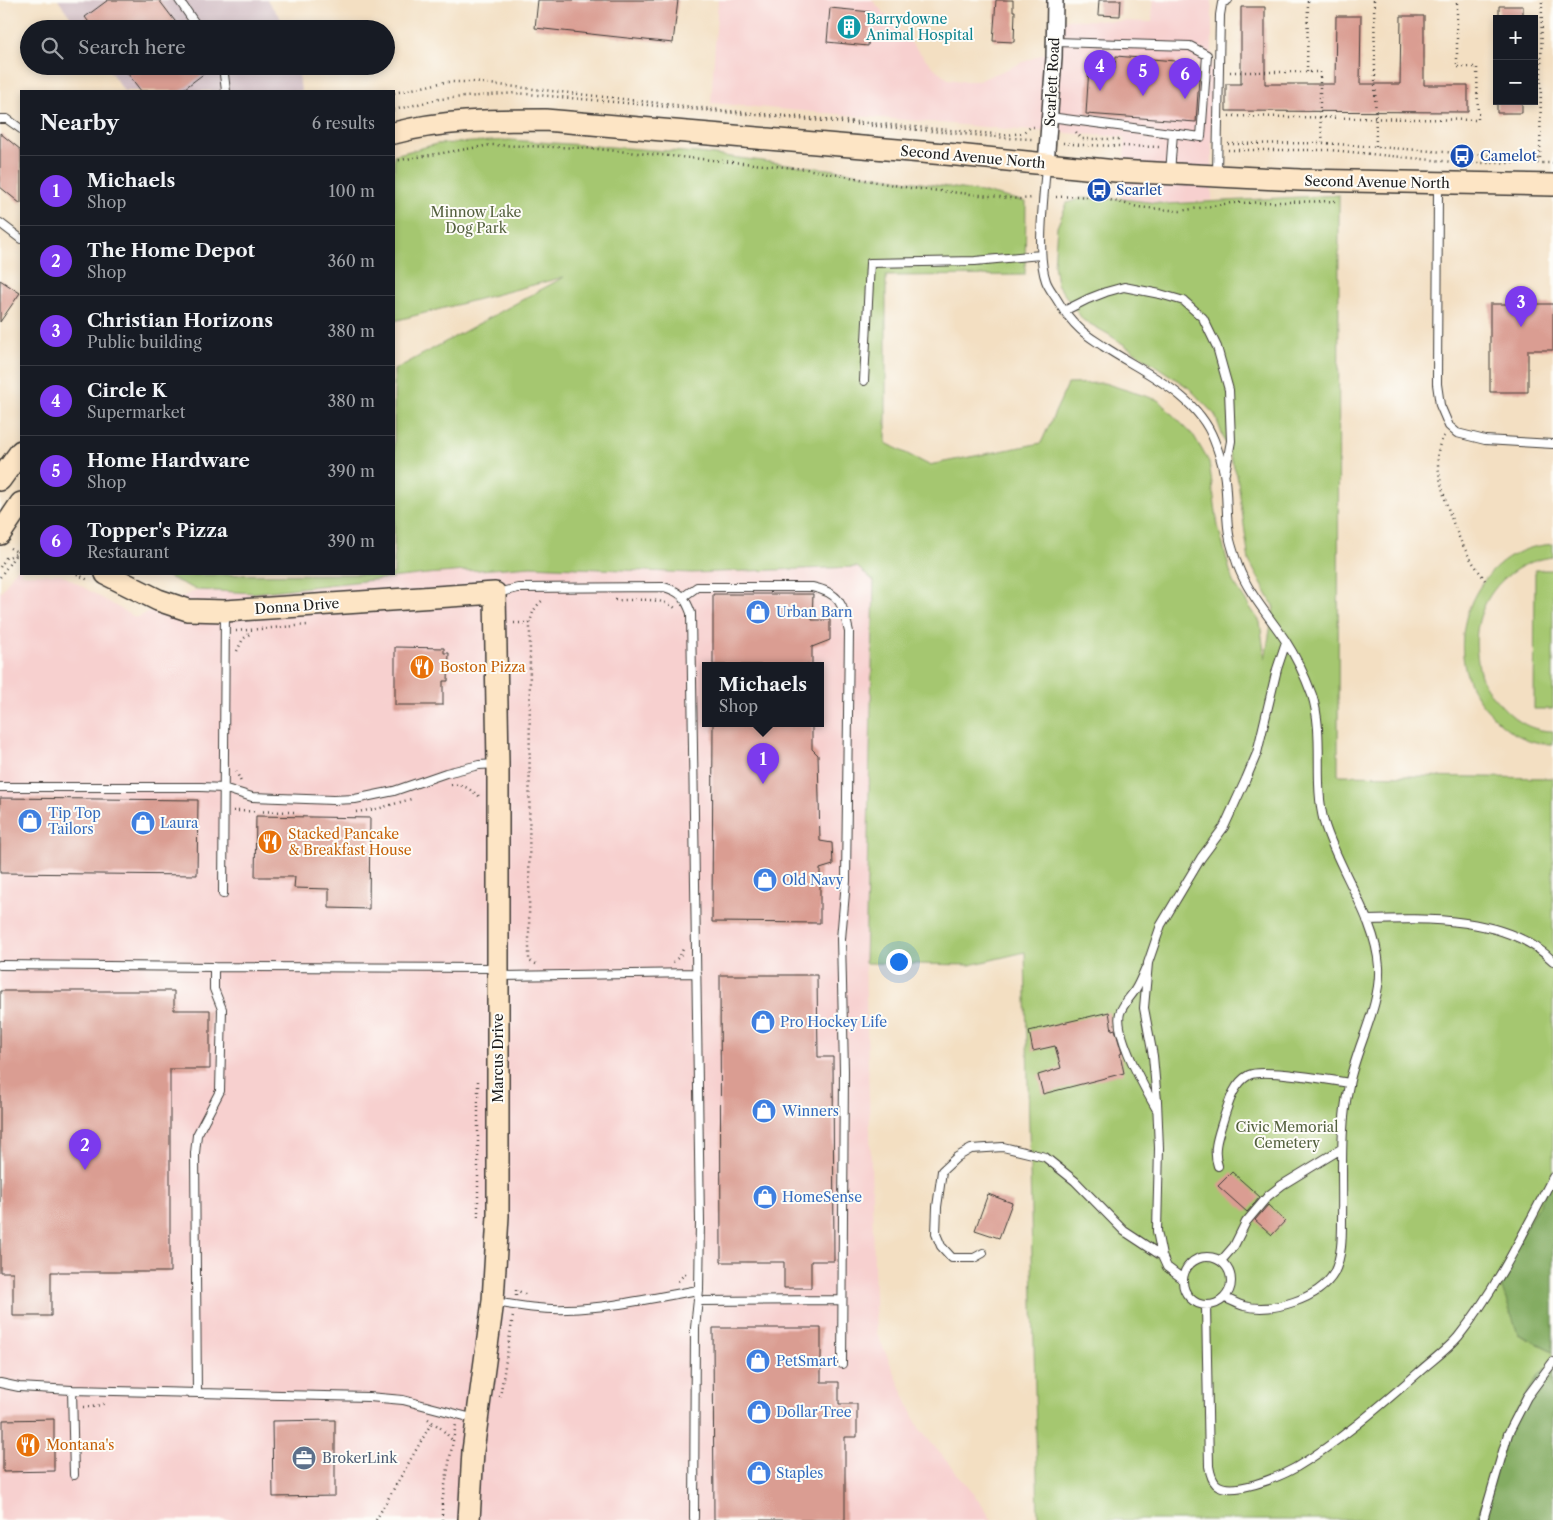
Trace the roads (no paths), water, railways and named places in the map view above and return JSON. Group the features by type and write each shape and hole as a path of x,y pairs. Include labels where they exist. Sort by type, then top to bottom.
{"street":[{"name":"Scarlett Road","path":"1046,164 1055,42 1055,0"},
{"name":"Second Avenue North","path":"395,133 453,123 495,120 545,120 1170,174 1300,180 1546,185"},
{"path":"0,480 20,451"},
{"path":"0,534 14,511"},
{"name":"Donna Drive","path":"108,575 158,600 188,610 226,611 495,594"},
{"name":"Marcus Drive","path":"469,1519 473,1451 468,1417 493,1302 498,1216 498,972 488,764 495,594"}],"lane":[{"path":"180,0 192,20"},
{"path":"1217,176 1220,15 1222,3 1228,0"},
{"path":"1050,129 1173,133 1201,136 1207,55 1190,46 1055,42"},
{"path":"224,75 226,90"},
{"path":"0,119 8,119 20,128"},
{"path":"1170,174 1173,133"},
{"path":"1046,164 1041,254 1046,281 1064,311 1082,332 1163,382 1199,413 1213,438 1224,474"},
{"path":"1438,184 1438,384 1440,405 1449,426 1457,433 1485,440 1553,444"},
{"path":"0,223 20,238"},
{"path":"864,381 870,263 975,261 1041,254"},
{"path":"1064,311 1094,296 1124,287 1160,294 1184,301 1203,318 1217,347 1229,390 1231,441 1224,474 1225,504 1230,538 1240,570 1259,603 1286,642 1312,696 1316,719 1319,792 1323,819 1334,851 1367,920 1379,964 1375,1000 1349,1083 1341,1149 1341,1249 1334,1273 1318,1290 1296,1302 1266,1307 1245,1306 1225,1298"},
{"path":"495,594 518,588 664,587 676,591 683,596 691,613 700,1221 700,1290 695,1337 694,1518"},
{"path":"683,596 697,587 812,587 827,590 839,601 844,609 849,632 846,882 841,939 844,1070 842,1364"},
{"path":"223,894 226,611"},
{"path":"1157,1112 1129,1057 1119,1022 1120,1014 1136,990 1148,963 1160,924 1201,858 1224,827 1246,779 1257,753 1277,669 1286,642"},
{"path":"0,787 223,788 252,797 325,800 355,799 394,791 446,773 488,764"},
{"path":"1367,920 1421,919 1471,924 1498,930 1520,938 1543,951 1553,961"},
{"path":"1148,963 1144,1008 1153,1056 1157,1112 1159,1148 1157,1232 1162,1256 1168,1267 1183,1279"},
{"path":"0,965 697,974"},
{"path":"197,1393 195,1152 197,1135 220,1091 222,1009 214,989 214,967"},
{"path":"1218,1166 1215,1158 1216,1141 1232,1094 1250,1074 1271,1073 1349,1083"},
{"path":"983,1253 974,1258 952,1258 941,1246 936,1234 937,1207 942,1172 957,1157 971,1149 1003,1147 1045,1157 1075,1181 1124,1232 1162,1256"},
{"path":"1221,1261 1234,1246 1246,1222 1268,1196 1282,1184 1341,1149"},
{"path":"1206,1305 1209,1466 1212,1478 1216,1484 1227,1488 1266,1481 1295,1468 1343,1435 1393,1395 1456,1339 1476,1313 1553,1177"},
{"path":"1208,1256 1221,1261 1227,1266 1232,1280 1231,1288 1225,1298 1216,1304 1206,1305 1197,1303 1189,1297 1184,1287 1183,1279 1188,1266 1197,1258 1208,1256"},
{"path":"493,1302 550,1309 596,1307 700,1290"},
{"path":"698,1301 842,1300"},
{"path":"1483,1520 1508,1434 1528,1397 1553,1362"},
{"path":"0,1383 19,1387 72,1390 369,1397 403,1400 468,1417"},
{"path":"72,1390 74,1475"}],"place":[{"name":"Barrydowne Animal Hospital","path":"849,27"},
{"name":"Circle K","path":"1100,91"},
{"name":"Home Hardware","path":"1143,96"},
{"name":"Topper's Pizza","path":"1185,99"},
{"name":"Camelot","path":"1462,156"},
{"name":"Scarlet","path":"1099,190"},
{"name":"Christian Horizons","path":"1521,327"},
{"name":"Urban Barn","path":"758,612"},
{"name":"Boston Pizza","path":"422,667"},
{"name":"Michaels","path":"763,784"},
{"name":"Tip Top Tailors","path":"30,821"},
{"name":"Laura","path":"143,823"},
{"name":"Stacked Pancake & Breakfast House","path":"270,842"},
{"name":"Old Navy","path":"765,880"},
{"name":"Pro Hockey Life","path":"763,1022"},
{"name":"Winners","path":"764,1111"},
{"name":"The Home Depot","path":"85,1170"},
{"name":"HomeSense","path":"765,1197"},
{"name":"PetSmart","path":"758,1361"},
{"name":"Dollar Tree","path":"759,1412"},
{"name":"Montana's","path":"28,1445"},
{"name":"BrokerLink","path":"304,1458"},
{"name":"Staples","path":"759,1473"}],"park label":[{"name":"Minnow Lake Dog Park","path":"476,220"},
{"name":"Civic Memorial Cemetery","path":"1287,1136"}]}
